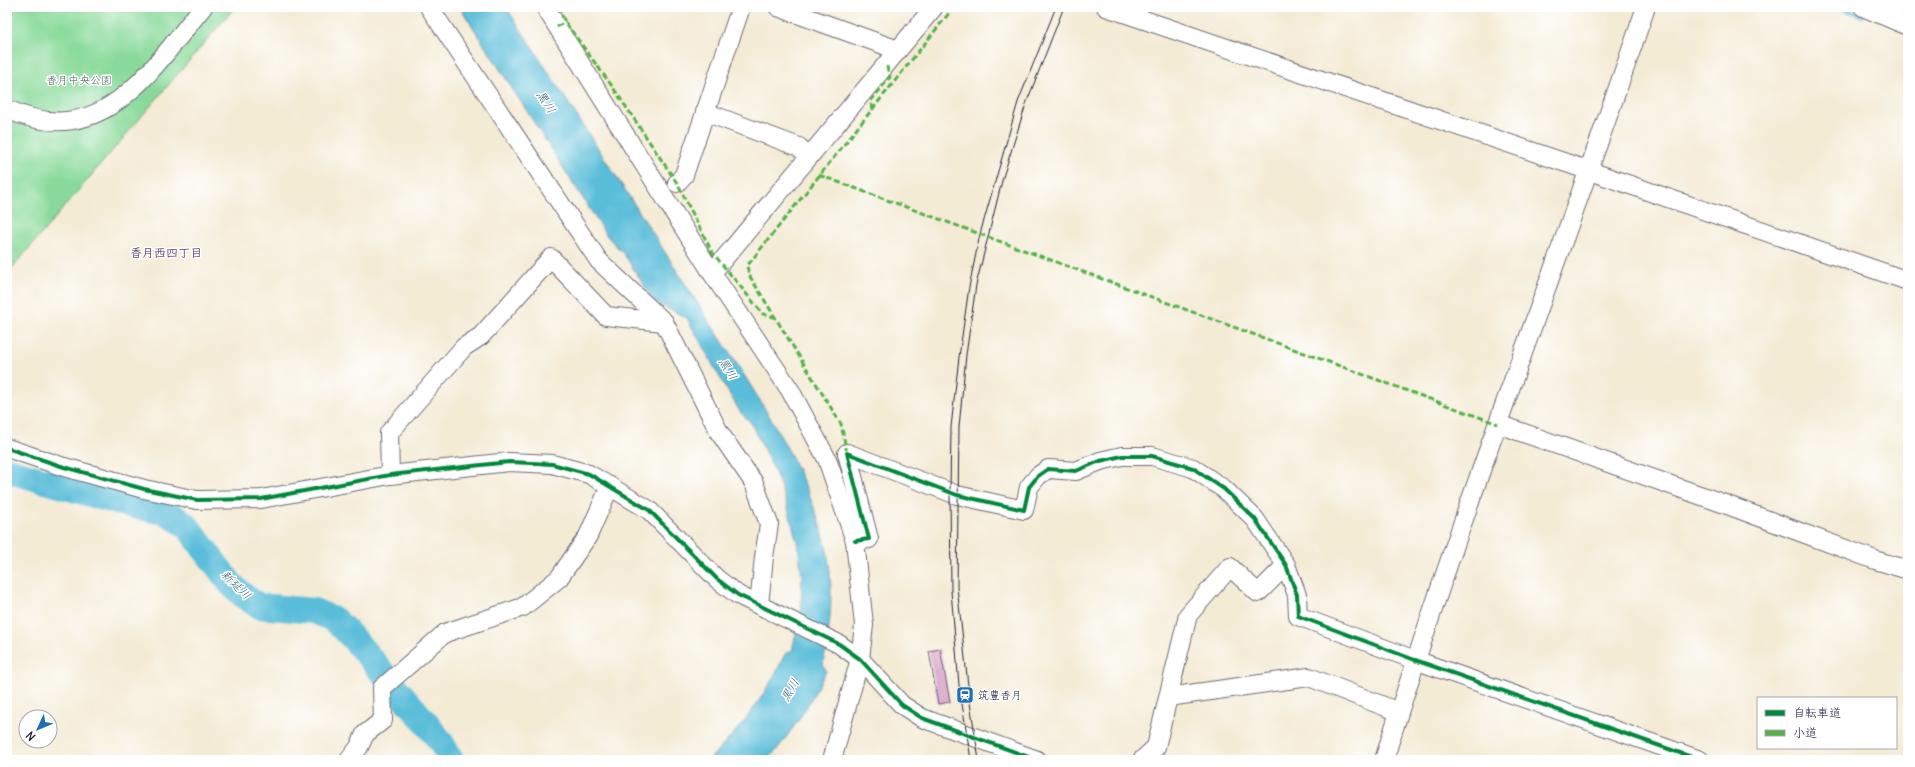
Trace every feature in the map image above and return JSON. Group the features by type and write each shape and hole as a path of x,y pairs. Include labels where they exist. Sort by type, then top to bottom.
{"street":[{"path":"7,109 24,117 50,122 83,119 108,108 133,90 203,7"},
{"path":"429,7 599,261 664,322 719,432 754,483 769,524 764,557 767,610"},
{"path":"545,7 712,273 790,390 827,459 855,541 864,625 860,659 832,760"},
{"path":"677,183 684,175 741,7"},
{"path":"778,7 898,50"},
{"path":"712,273 934,7"},
{"path":"1106,7 1590,171 1908,281"},
{"path":"1384,760 1415,660 1498,424 1590,171 1646,7"},
{"path":"1863,7 1908,26"},
{"path":"705,112 799,147 809,157"},
{"path":"390,475 389,433 464,347 481,336 551,258 606,316 664,322"},
{"path":"1498,424 1722,503 1875,560 1908,570"},
{"path":"7,448 64,467 144,489 197,500 261,499 390,475 509,462 552,464 589,474 649,510 717,579 738,595 839,644 860,659 902,704 922,718 1037,760"},
{"path":"855,541 869,539 847,453 957,495 1024,510 1029,487 1038,476 1048,469 1076,471 1100,461 1122,456 1152,456 1193,468 1224,489 1255,519 1286,565 1297,595 1298,616 1415,660 1700,760"},
{"path":"349,760 360,747 365,734 383,720 382,688 445,633 523,607 559,578 588,536 610,486"},
{"path":"1142,760 1156,747 1188,615 1230,567 1258,593 1286,565"},
{"path":"1168,697 1309,677 1399,712"}],"green space":[{"name":"香月中央公園","path":"7,7 235,7 7,274"}],"water":[{"name":"黒川","path":"460,7 506,7 753,389 785,445 800,474 812,503 827,550 831,583 830,615 823,664 826,671 800,717 768,760 708,760 742,724 770,683 785,654 792,651 801,609 802,576 798,546 787,505 775,472 751,423 741,413 687,318 647,298 650,295 624,254 607,236"}],"building":[{"path":"940,649 950,702 938,704 929,651"}],"waterway":[{"path":"1840,7 1863,16"},
{"name":"新延川","path":"7,470 125,504 168,513 187,526 230,583 245,597 259,606 314,611 335,620 350,635 426,723 441,742 451,760"}],"tram line":[{"path":"971,760 959,685 951,591 951,427 969,287 980,234 1018,102 1056,7"},
{"path":"979,760 970,703 957,587 959,427 966,355 976,285 1003,177 1026,104 1064,7"}],"marked path":[{"path":"558,7 565,22 612,86 677,183 712,252 763,314 774,317"},
{"path":"847,453 841,424 749,275 747,266 954,7"},
{"path":"557,27 565,22"},
{"path":"873,109 870,102 890,77 886,64"},
{"path":"819,175 1498,424"}],"cycle path":[{"path":"7,448 64,467 144,489 197,500 261,499 390,475 509,462 552,464 589,474 649,510 717,579 738,595 839,644 860,659 902,705 922,718 1037,760"},
{"path":"855,541 869,539 847,453 957,495 1024,510 1029,487 1038,476 1048,469 1076,471 1100,461 1122,456 1152,456 1193,468 1224,489 1255,519 1286,565 1297,595 1298,616 1415,660 1700,760"}],"place":[{"name":"筑豊香月","path":"965,695"}],"district":[{"name":"香月西四丁目","path":"166,253"}]}
